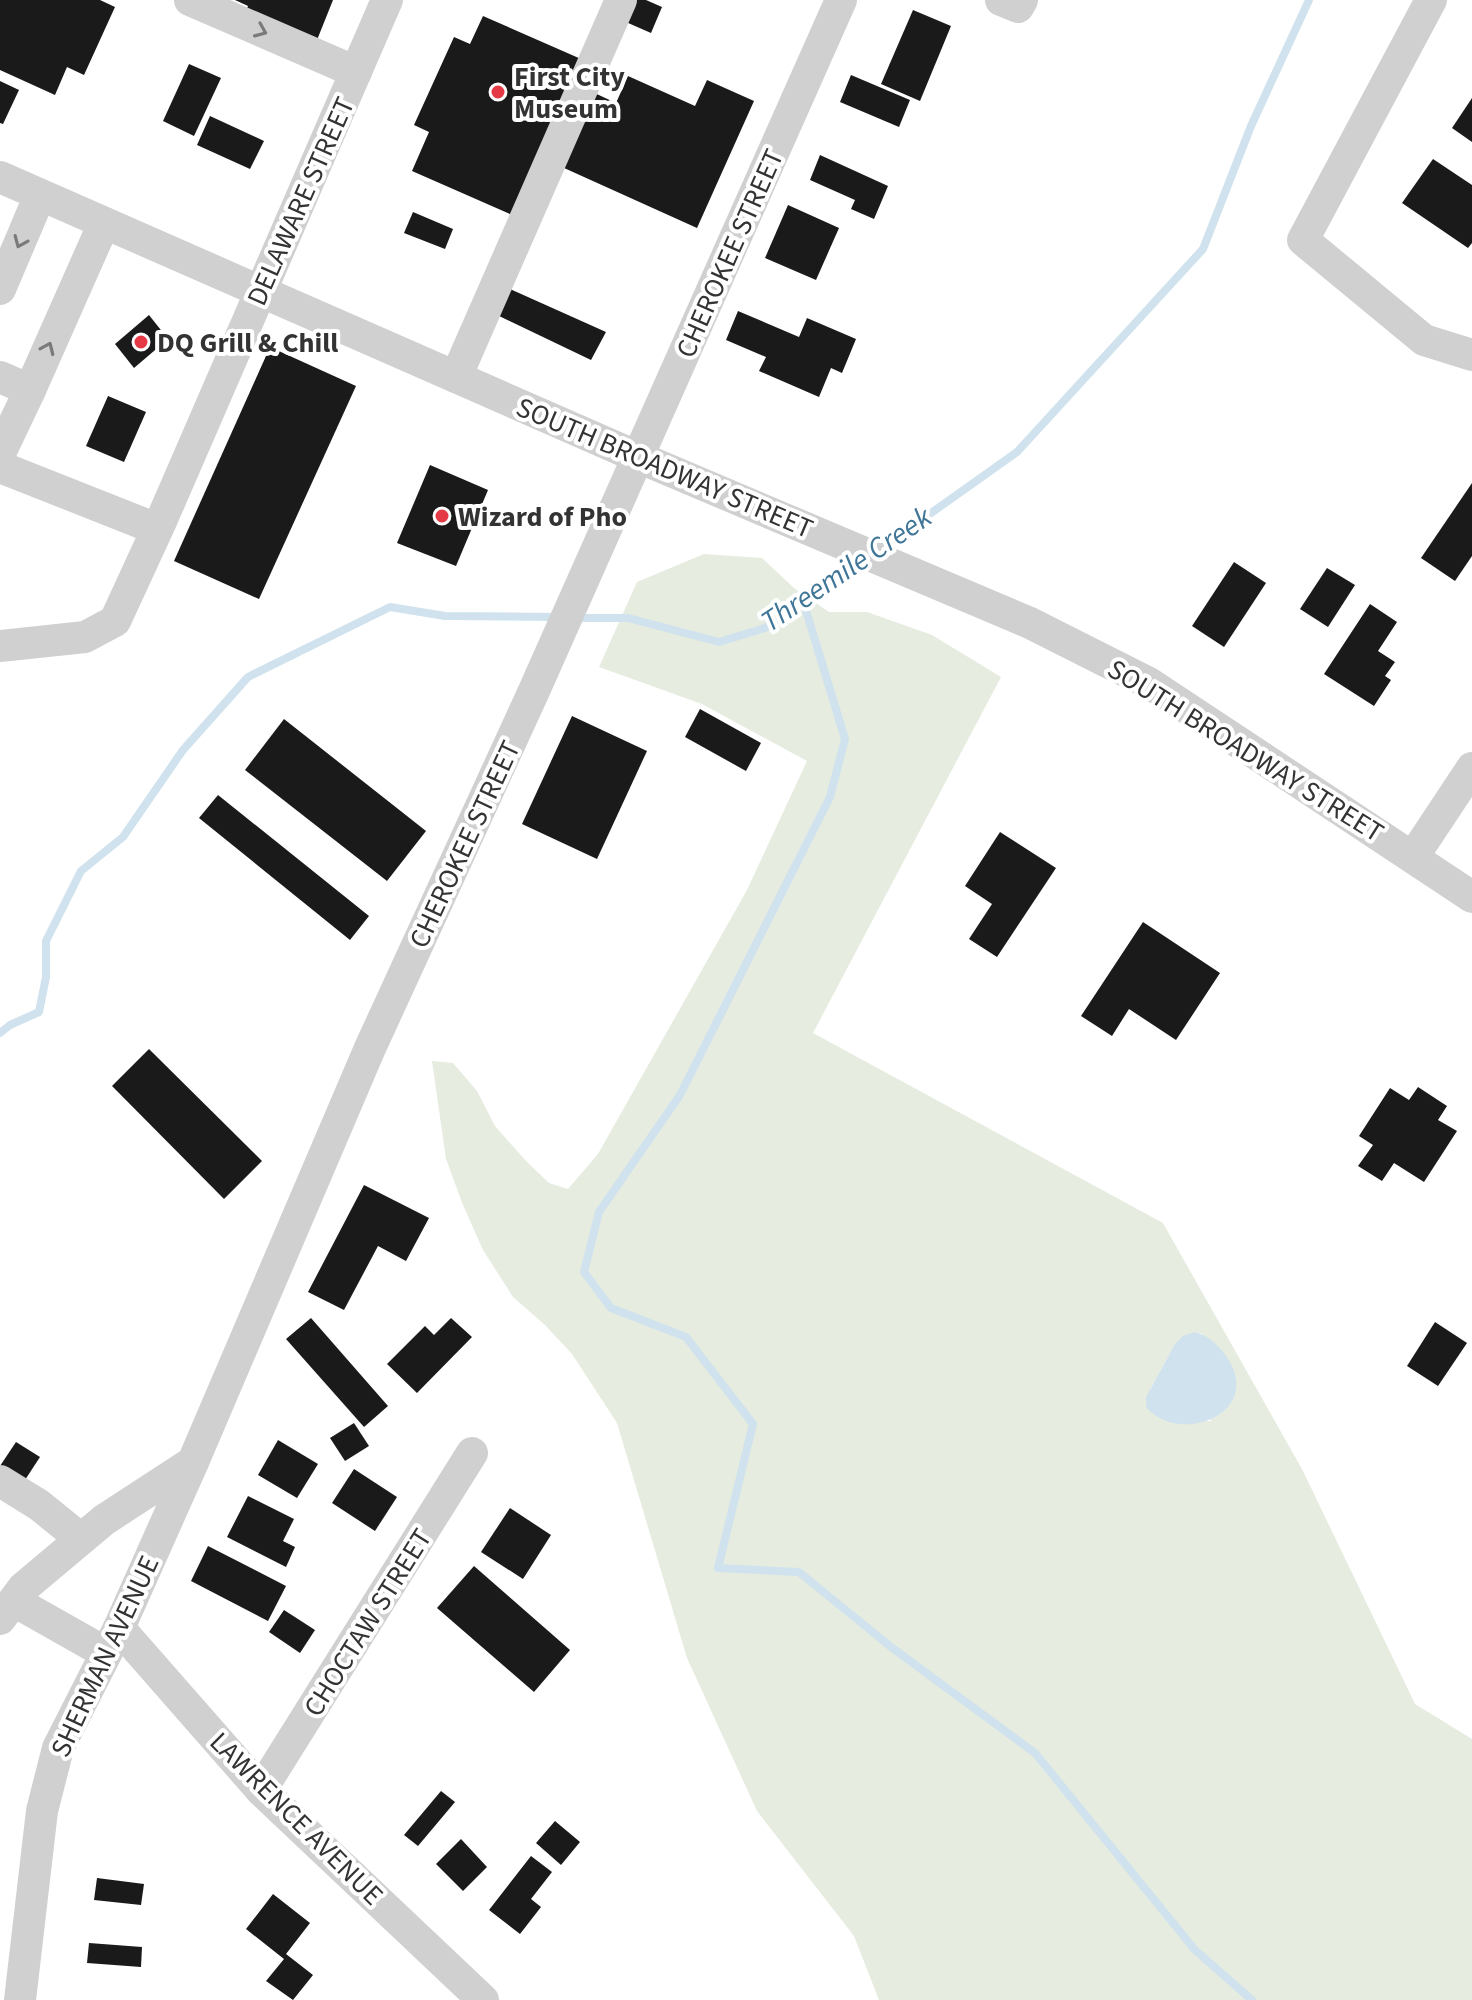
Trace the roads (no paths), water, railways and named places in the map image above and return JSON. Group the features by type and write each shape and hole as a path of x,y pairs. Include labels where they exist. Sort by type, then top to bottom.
{"street":[{"path":"190,0 356,72"},
{"name":"DELAWARE STREET","path":"0,646 85,637 115,621 387,0"},
{"path":"456,377 621,0"},
{"name":"CHEROKEE STREET","path":"193,1462 370,1048 533,693 841,0"},
{"path":"1001,0 1018,7 1022,0"},
{"path":"1431,0 1303,240 1424,340 1472,355"},
{"name":"SOUTH BROADWAY STREET","path":"0,177 638,457 1030,623 1149,683 1472,897"},
{"path":"0,289 40,195"},
{"path":"0,453 104,223"},
{"path":"0,377 30,390"},
{"path":"0,467 157,529"},
{"path":"1413,857 1472,768"},
{"name":"CHOCTAW STREET","path":"261,1790 472,1453"},
{"path":"7,1610 23,1588 104,1520 193,1462"},
{"name":"SHERMAN AVENUE","path":"20,2000 42,1811 58,1748 112,1641 193,1462"},
{"path":"0,1481 39,1505 81,1539"},
{"name":"LAWRENCE AVENUE","path":"7,1610 112,1641 261,1790 483,2000"}],"water":[{"path":"1195,1332 1214,1342 1228,1359 1236,1378 1235,1395 1226,1409 1212,1418 1178,1424 1160,1418 1146,1407 1146,1397 1175,1344 1183,1336"}],"waterway":[{"name":"Threemile Creek","path":"879,550 1017,452 1203,249 1251,126 1309,0"},
{"name":"Threemile Creek","path":"576,618 628,618 719,642 765,628 865,560"},
{"path":"804,604 845,739 830,797 680,1095 599,1212 584,1272 611,1308 686,1337 753,1424 718,1568 799,1572 891,1647 1035,1753 1195,1950 1252,2000"},
{"name":"Threemile Creek","path":"0,1033 39,1012 46,977 46,941 81,871 123,837 183,750 248,677 390,607 445,616 559,617"}],"place":[{"name":"First City Museum","path":"498,92"},
{"name":"DQ Grill & Chill","path":"141,342"},
{"name":"Wizard of Pho","path":"442,516"}]}
